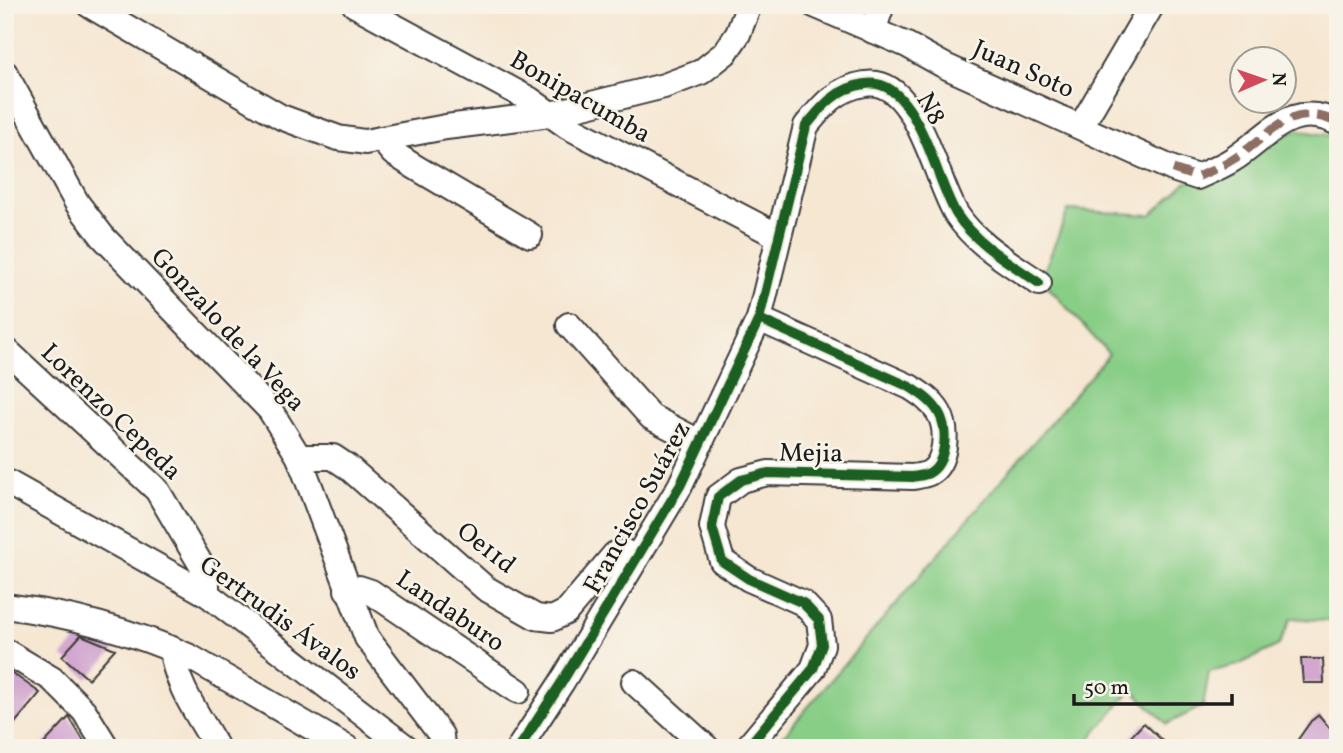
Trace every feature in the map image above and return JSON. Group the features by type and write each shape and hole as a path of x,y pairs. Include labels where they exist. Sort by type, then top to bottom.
{"street":[{"path":"89,5 281,117 338,138 365,142 446,127 551,114 664,86 701,72 725,54 749,5"},
{"name":"Bonipacumba","path":"355,5 529,99 567,126 778,236"},
{"name":"Juan Soto","path":"814,5 1173,169 1197,177 1230,161 1287,118 1320,114 1338,123"},
{"path":"873,30 882,5"},
{"path":"1081,126 1152,5"},
{"name":"Gonzalo de la Vega","path":"5,73 76,203 103,237 270,411 299,457 367,638 441,735 442,748"},
{"name":"N8","path":"778,236 806,126 827,101 850,86 876,82 897,93 911,112 957,214 978,240 1039,284"},
{"path":"380,139 393,153 530,235"},
{"name":"Francisco Suárez","path":"519,748 680,486 759,319 778,236"},
{"name":"Mejia","path":"747,748 813,669 822,645 819,620 803,603 749,579 722,561 712,527 718,497 741,480 768,473 913,477 931,473 942,457 945,435 940,415 928,399 910,387 759,319"},
{"path":"569,325 651,417 701,443"},
{"name":"Lorenzo Cepeda","path":"5,349 157,490 203,568 207,594"},
{"name":"Oe11d","path":"299,457 333,457 348,467 485,588 536,617 552,619 566,612 615,554 625,552 635,559"},
{"name":"Gertrudis Ávalos","path":"5,481 207,594 407,748"},
{"name":"Landaburo","path":"347,590 359,588 371,592 518,691"},
{"path":"5,606 44,611 103,626 172,649 347,748"},
{"path":"172,649 173,663 184,689 218,748"},
{"path":"5,651 52,678 84,710 107,748"},
{"path":"634,682 707,748"}],"green space":[{"path":"1297,130 1338,137 1338,622 1291,618 1279,645 1238,665 1209,672 1203,706 1167,724 1132,689 1082,748 773,748 1109,354 1041,279 1068,210 1151,215 1185,183"}],"building":[{"path":"81,635 115,649 88,679 62,656"},
{"path":"1301,659 1323,659 1324,683 1303,683"},
{"path":"5,668 40,693 5,735"},
{"path":"1319,715 1336,736 1322,748 1292,748 1311,721"},
{"path":"69,717 88,748 40,748"},
{"path":"1144,723 1170,748 1120,748"}],"marked path":[{"path":"1173,169 1197,177 1232,160 1293,118 1306,115 1338,123"}],"cycle path":[{"path":"519,748 680,486 759,319 806,126 825,105 846,89 865,84 883,86 898,96 922,133 957,215 974,235 994,252 1039,283"},
{"path":"747,748 813,669 822,645 819,620 803,603 749,579 722,561 712,527 718,497 741,480 768,473 913,477 923,475 929,473 939,462 945,436 939,413 926,398 910,387 759,319"}]}
